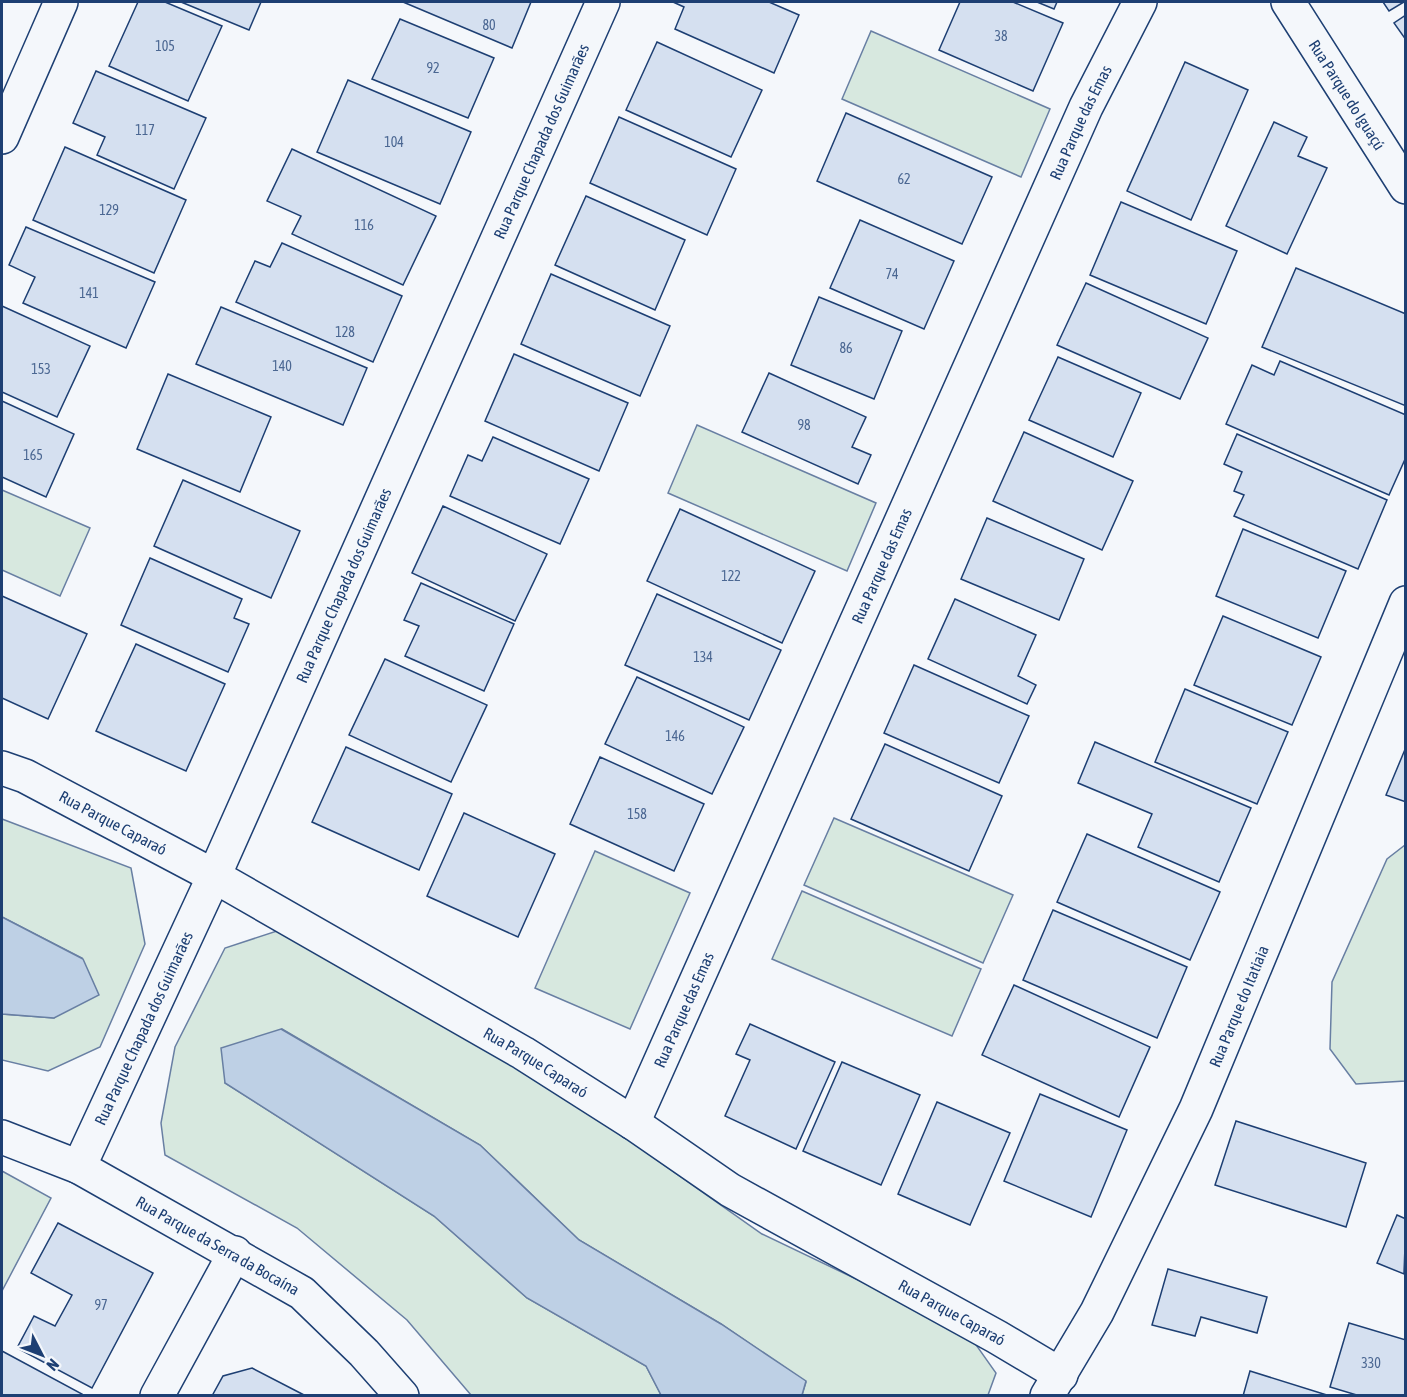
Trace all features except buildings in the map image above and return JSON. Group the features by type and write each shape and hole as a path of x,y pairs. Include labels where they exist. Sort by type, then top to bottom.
{"street":[{"path":"2,136 61,2"},
{"name":"Rua Parque Chapada dos Guimarães","path":"79,1167 214,876 603,2"},
{"name":"Rua Parque do Iguaçú","path":"1288,2 1406,187"},
{"name":"Rua Parque das Emas","path":"633,1123 1086,107 1141,4"},
{"name":"Rua Parque do Itatiaia","path":"1054,1385 1097,1312 1196,1109 1406,603"},
{"name":"Rua Parque Caparaó","path":"2,768 25,776 214,876 523,1053 633,1123 730,1190 997,1336 1054,1385"},
{"name":"Rua Parque da Serra da Bocaína","path":"2,1137 79,1167 235,1253 302,1293 364,1353 402,1395"},
{"path":"157,1395 235,1253"}],"shaded area":[{"path":"871,31 1050,109 1021,177 842,99"},
{"path":"697,425 876,503 847,571 668,493"},
{"path":"2,490 90,528 60,596 2,570"},
{"path":"834,818 1013,895 983,963 804,885"},
{"path":"2,819 131,868 145,944 100,1047 48,1071 2,1060 2,1014 54,1018 82,958 2,917"},
{"path":"1405,845 1405,1081 1356,1084 1330,1049 1332,982 1387,859"},
{"path":"595,851 690,893 630,1029 535,988"},
{"path":"802,891 981,969 952,1036 772,959"},
{"path":"286,928 586,1110 762,1234 967,1332 996,1373 988,1395 802,1395 806,1382 721,1324 579,1240 480,1145 282,1029 225,1083 434,1216 527,1298 646,1366 661,1395 471,1395 407,1320 297,1228 165,1155 161,1123 175,1047 225,948"},
{"path":"2,1171 51,1198 2,1291"}],"water":[{"path":"2,917 83,959 99,995 54,1018 2,1014"},
{"path":"281,1029 480,1145 579,1240 721,1324 806,1381 802,1395 661,1395 646,1366 527,1298 434,1216 225,1083 221,1048"}]}
